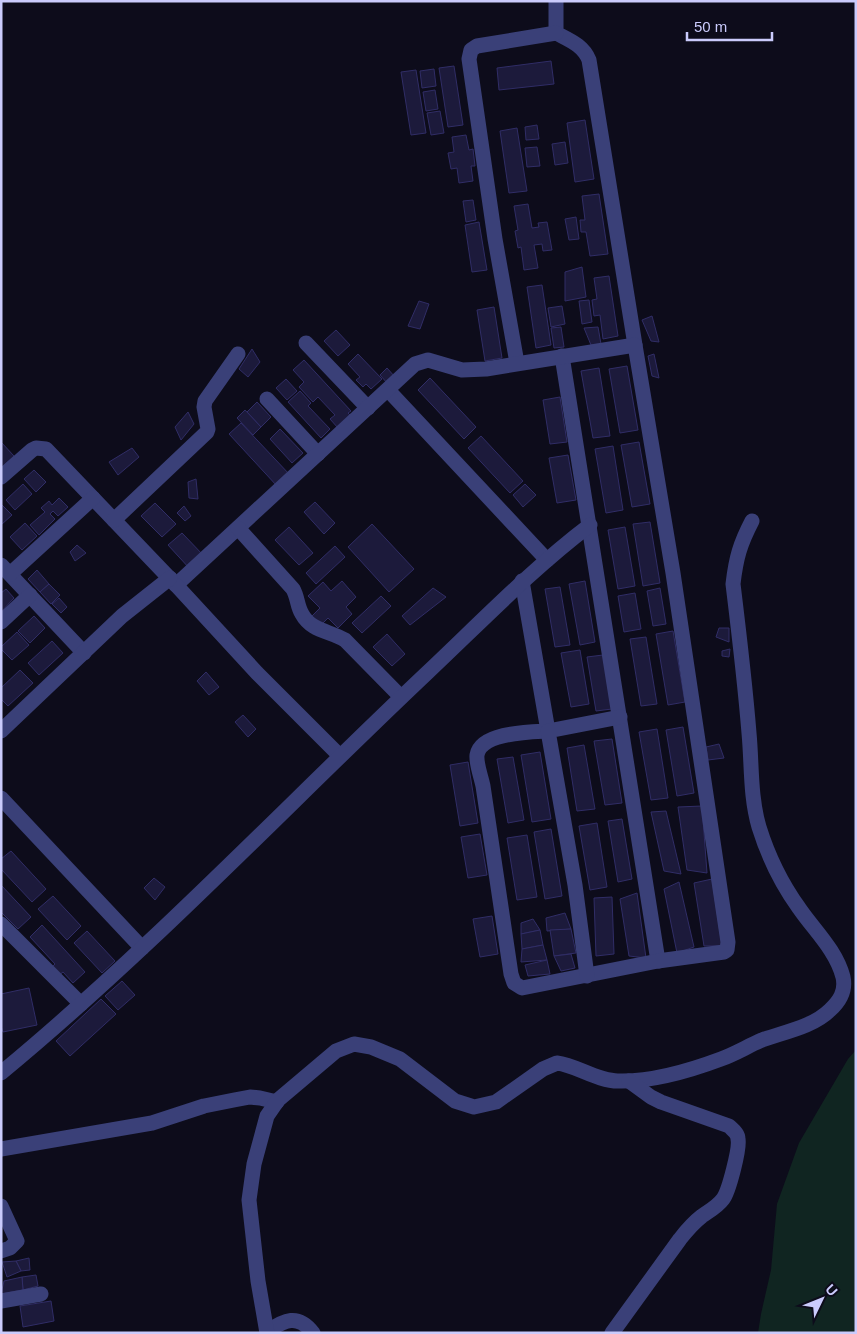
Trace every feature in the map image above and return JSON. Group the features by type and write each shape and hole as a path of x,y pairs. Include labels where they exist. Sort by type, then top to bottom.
{"street":[{"path":"556,1 556,33"},
{"path":"517,363 495,239 469,59 471,50 477,46 556,33 578,45 586,52 589,60 674,582 728,942 727,950 721,954 658,962 522,988 514,983 511,974 483,786 477,758 480,747 487,741 512,734 548,731 620,717"},
{"path":"306,342 368,408"},
{"path":"1,731 122,616 173,582 238,528 415,364 428,360 462,370 486,369 635,345"},
{"path":"114,520 207,432 205,401 238,354"},
{"path":"562,356 658,962"},
{"path":"388,390 547,560"},
{"path":"267,399 318,454"},
{"path":"1,477 32,450 36,448 46,449 257,672 340,756"},
{"path":"84,653 6,569 93,498"},
{"path":"313,1333 303,1323 294,1320 279,1324 267,1332 258,1281 249,1200 254,1164 267,1116 277,1102 336,1051 354,1044 372,1046 400,1058 455,1101 474,1107 496,1102 543,1069 557,1063 616,1081 643,1080 669,1075 722,1059 760,1041 818,1019 830,1011 840,1000 844,990 843,978 836,958 798,908 774,868 759,826 751,785 752,760 733,584 736,559 742,540 752,521"},
{"path":"1,1073 142,948 522,581 590,525"},
{"path":"238,528 293,589 298,597 301,613 308,622 316,628 345,640 401,697"},
{"path":"522,581 575,885 587,976"},
{"path":"1,622 30,595"},
{"path":"1,798 142,948"},
{"path":"1,924 81,1004"},
{"path":"612,1333 680,1238 691,1225 718,1205 723,1199 727,1192 738,1143 737,1134 729,1126 656,1100 629,1081"},
{"path":"1,1149 152,1123 204,1106 250,1097 277,1102"},
{"path":"1,1206 17,1241 15,1245 1,1251"},
{"path":"1,1301 41,1294"}],"green space":[{"path":"856,1050 856,1333 758,1333 771,1270 777,1204 799,1143 848,1059"}],"building":[{"path":"551,61 554,84 499,90 497,68"},
{"path":"454,66 463,125 448,127 439,68"},
{"path":"434,69 436,86 422,88 420,71"},
{"path":"416,70 426,133 411,135 401,72"},
{"path":"435,90 438,109 426,111 423,92"},
{"path":"440,111 444,133 431,135 427,113"},
{"path":"585,120 594,179 575,182 567,123"},
{"path":"537,125 539,139 526,140 525,127"},
{"path":"517,128 527,191 509,193 500,131"},
{"path":"466,135 469,150 473,149 475,166 471,166 473,181 459,183 457,168 451,169 448,153 454,152 452,137"},
{"path":"565,142 568,163 555,165 552,144"},
{"path":"537,147 540,166 527,167 525,148"},
{"path":"599,194 608,254 590,256 586,232 581,232 580,220 585,220 582,196"},
{"path":"473,200 476,220 466,222 463,201"},
{"path":"528,204 532,228 539,227 538,223 547,222 552,250 543,251 542,244 534,245 538,268 524,270 521,247 518,248 515,231 518,230 514,206"},
{"path":"576,217 579,239 569,240 565,219"},
{"path":"479,222 487,270 472,272 465,225"},
{"path":"582,267 586,297 565,301 565,272"},
{"path":"609,276 618,336 603,339 600,315 594,316 592,300 597,299 594,278"},
{"path":"542,285 551,345 536,348 527,287"},
{"path":"589,300 592,322 582,324 579,301"},
{"path":"419,301 429,304 420,329 408,326"},
{"path":"562,306 565,324 551,327 548,308"},
{"path":"494,307 502,358 485,361 477,310"},
{"path":"652,316 659,342 651,341 642,320"},
{"path":"561,327 564,347 554,348 551,328"},
{"path":"598,327 601,344 591,345 584,328"},
{"path":"336,330 350,345 338,356 324,341"},
{"path":"252,349 260,362 248,377 239,369"},
{"path":"358,354 382,379 371,389 366,384 363,387 356,380 360,377 348,364"},
{"path":"654,354 659,378 652,376 648,356"},
{"path":"304,360 351,411 348,413 351,416 338,428 330,419 335,415 318,397 313,402 299,387 304,382 293,370"},
{"path":"627,366 638,430 620,433 609,369"},
{"path":"387,368 395,377 388,384 380,375"},
{"path":"599,368 610,436 593,438 581,371"},
{"path":"430,378 476,427 464,439 418,390"},
{"path":"286,379 297,391 287,400 276,388"},
{"path":"300,391 311,403 308,406 330,429 321,438 288,402"},
{"path":"560,397 567,442 550,444 543,400"},
{"path":"257,402 271,417 261,427 247,412"},
{"path":"245,410 261,427 253,435 237,418"},
{"path":"188,412 194,424 181,440 175,427"},
{"path":"241,423 290,475 277,486 229,434"},
{"path":"280,429 303,453 292,463 270,439"},
{"path":"481,436 523,481 510,493 468,448"},
{"path":"1,442 14,456 1,468"},
{"path":"639,442 650,504 632,507 621,445"},
{"path":"613,446 623,510 606,513 595,449"},
{"path":"132,448 139,457 118,475 109,462"},
{"path":"568,455 576,500 557,503 549,458"},
{"path":"34,470 46,482 36,492 24,479"},
{"path":"196,479 198,499 189,498 188,482"},
{"path":"23,484 32,494 15,510 6,500"},
{"path":"525,484 536,495 523,507 513,495"},
{"path":"59,498 68,507 58,516 53,511 50,514 55,519 39,535 30,525 45,512 41,508 49,501 52,505"},
{"path":"315,502 335,523 324,534 304,512"},
{"path":"155,503 176,524 162,537 141,516"},
{"path":"1,504 12,515 1,525"},
{"path":"184,506 191,516 185,521 177,513"},
{"path":"650,522 660,583 643,586 633,524"},
{"path":"25,523 37,536 22,550 10,537"},
{"path":"372,524 414,569 389,592 348,547"},
{"path":"289,527 313,553 299,565 275,540"},
{"path":"625,527 635,586 618,589 608,530"},
{"path":"182,533 204,556 190,569 168,545"},
{"path":"77,545 86,553 75,561 70,552"},
{"path":"335,546 345,557 316,584 306,573"},
{"path":"37,570 49,584 40,592 28,579"},
{"path":"342,581 356,597 346,607 352,614 338,628 328,618 321,625 312,616 320,608 308,596 323,582 331,591"},
{"path":"585,581 595,642 580,645 569,584"},
{"path":"49,584 60,595 51,604 40,592"},
{"path":"560,587 570,645 555,647 545,589"},
{"path":"433,588 446,597 410,625 402,616"},
{"path":"660,588 666,624 653,626 647,591"},
{"path":"6,589 14,598 1,612 1,593"},
{"path":"635,593 641,629 624,632 618,596"},
{"path":"381,596 391,606 362,633 352,623"},
{"path":"59,598 67,607 61,613 52,604"},
{"path":"34,616 45,628 30,643 18,631"},
{"path":"719,628 729,628 729,642 716,637"},
{"path":"673,631 685,702 668,705 656,634"},
{"path":"17,632 29,645 12,660 1,647"},
{"path":"387,634 405,654 392,666 373,647"},
{"path":"646,637 657,704 641,706 630,639"},
{"path":"52,641 63,653 39,675 28,663"},
{"path":"730,649 729,657 722,656 722,651"},
{"path":"580,650 589,704 571,707 561,653"},
{"path":"603,655 612,709 596,711 587,657"},
{"path":"20,670 33,683 8,706 1,699 1,688"},
{"path":"206,672 219,687 209,695 197,681"},
{"path":"243,715 256,729 248,737 235,722"},
{"path":"683,727 694,793 677,796 666,730"},
{"path":"657,729 668,798 651,800 639,732"},
{"path":"612,739 622,803 605,805 594,741"},
{"path":"719,744 724,758 708,760 706,747"},
{"path":"584,745 595,809 577,811 567,748"},
{"path":"540,752 551,819 532,822 521,755"},
{"path":"513,757 524,820 508,823 497,759"},
{"path":"468,762 478,823 460,826 450,765"},
{"path":"702,806 707,873 687,870 678,807"},
{"path":"666,811 681,874 664,871 651,812"},
{"path":"622,819 632,879 618,882 608,821"},
{"path":"597,823 607,887 590,890 579,826"},
{"path":"551,829 562,896 545,899 534,832"},
{"path":"480,834 487,875 468,878 461,837"},
{"path":"527,835 537,897 517,900 507,838"},
{"path":"11,851 46,889 32,902 1,869 1,859"},
{"path":"154,878 165,887 155,900 144,888"},
{"path":"712,879 722,946 704,946 694,883"},
{"path":"679,882 694,947 677,953 664,889"},
{"path":"1,885 31,917 18,929 1,912"},
{"path":"637,893 646,958 629,956 620,899"},
{"path":"53,896 81,926 67,940 38,909"},
{"path":"612,897 614,954 596,956 594,898"},
{"path":"565,913 571,929 547,931 546,918"},
{"path":"492,916 498,954 480,957 473,919"},
{"path":"533,919 540,930 521,934 521,923"},
{"path":"42,925 85,972 73,983 63,972 57,977 50,969 55,964 30,937"},
{"path":"571,929 576,953 554,956 550,930"},
{"path":"540,930 543,945 522,949 521,934"},
{"path":"87,931 115,961 102,973 74,943"},
{"path":"543,945 547,960 521,962 522,949"},
{"path":"571,954 575,968 561,971 554,956"},
{"path":"547,960 550,974 528,976 525,965"},
{"path":"122,981 135,995 118,1010 105,996"},
{"path":"29,988 37,1025 3,1032 1,1026 1,994"},
{"path":"101,999 116,1014 70,1056 56,1041"},
{"path":"29,1258 30,1270 21,1271 16,1261"},
{"path":"16,1261 21,1271 7,1277 2,1262"},
{"path":"36,1275 38,1286 23,1290 22,1277"},
{"path":"22,1277 23,1290 1,1294 4,1281"},
{"path":"51,1301 54,1321 23,1327 20,1306"}]}
